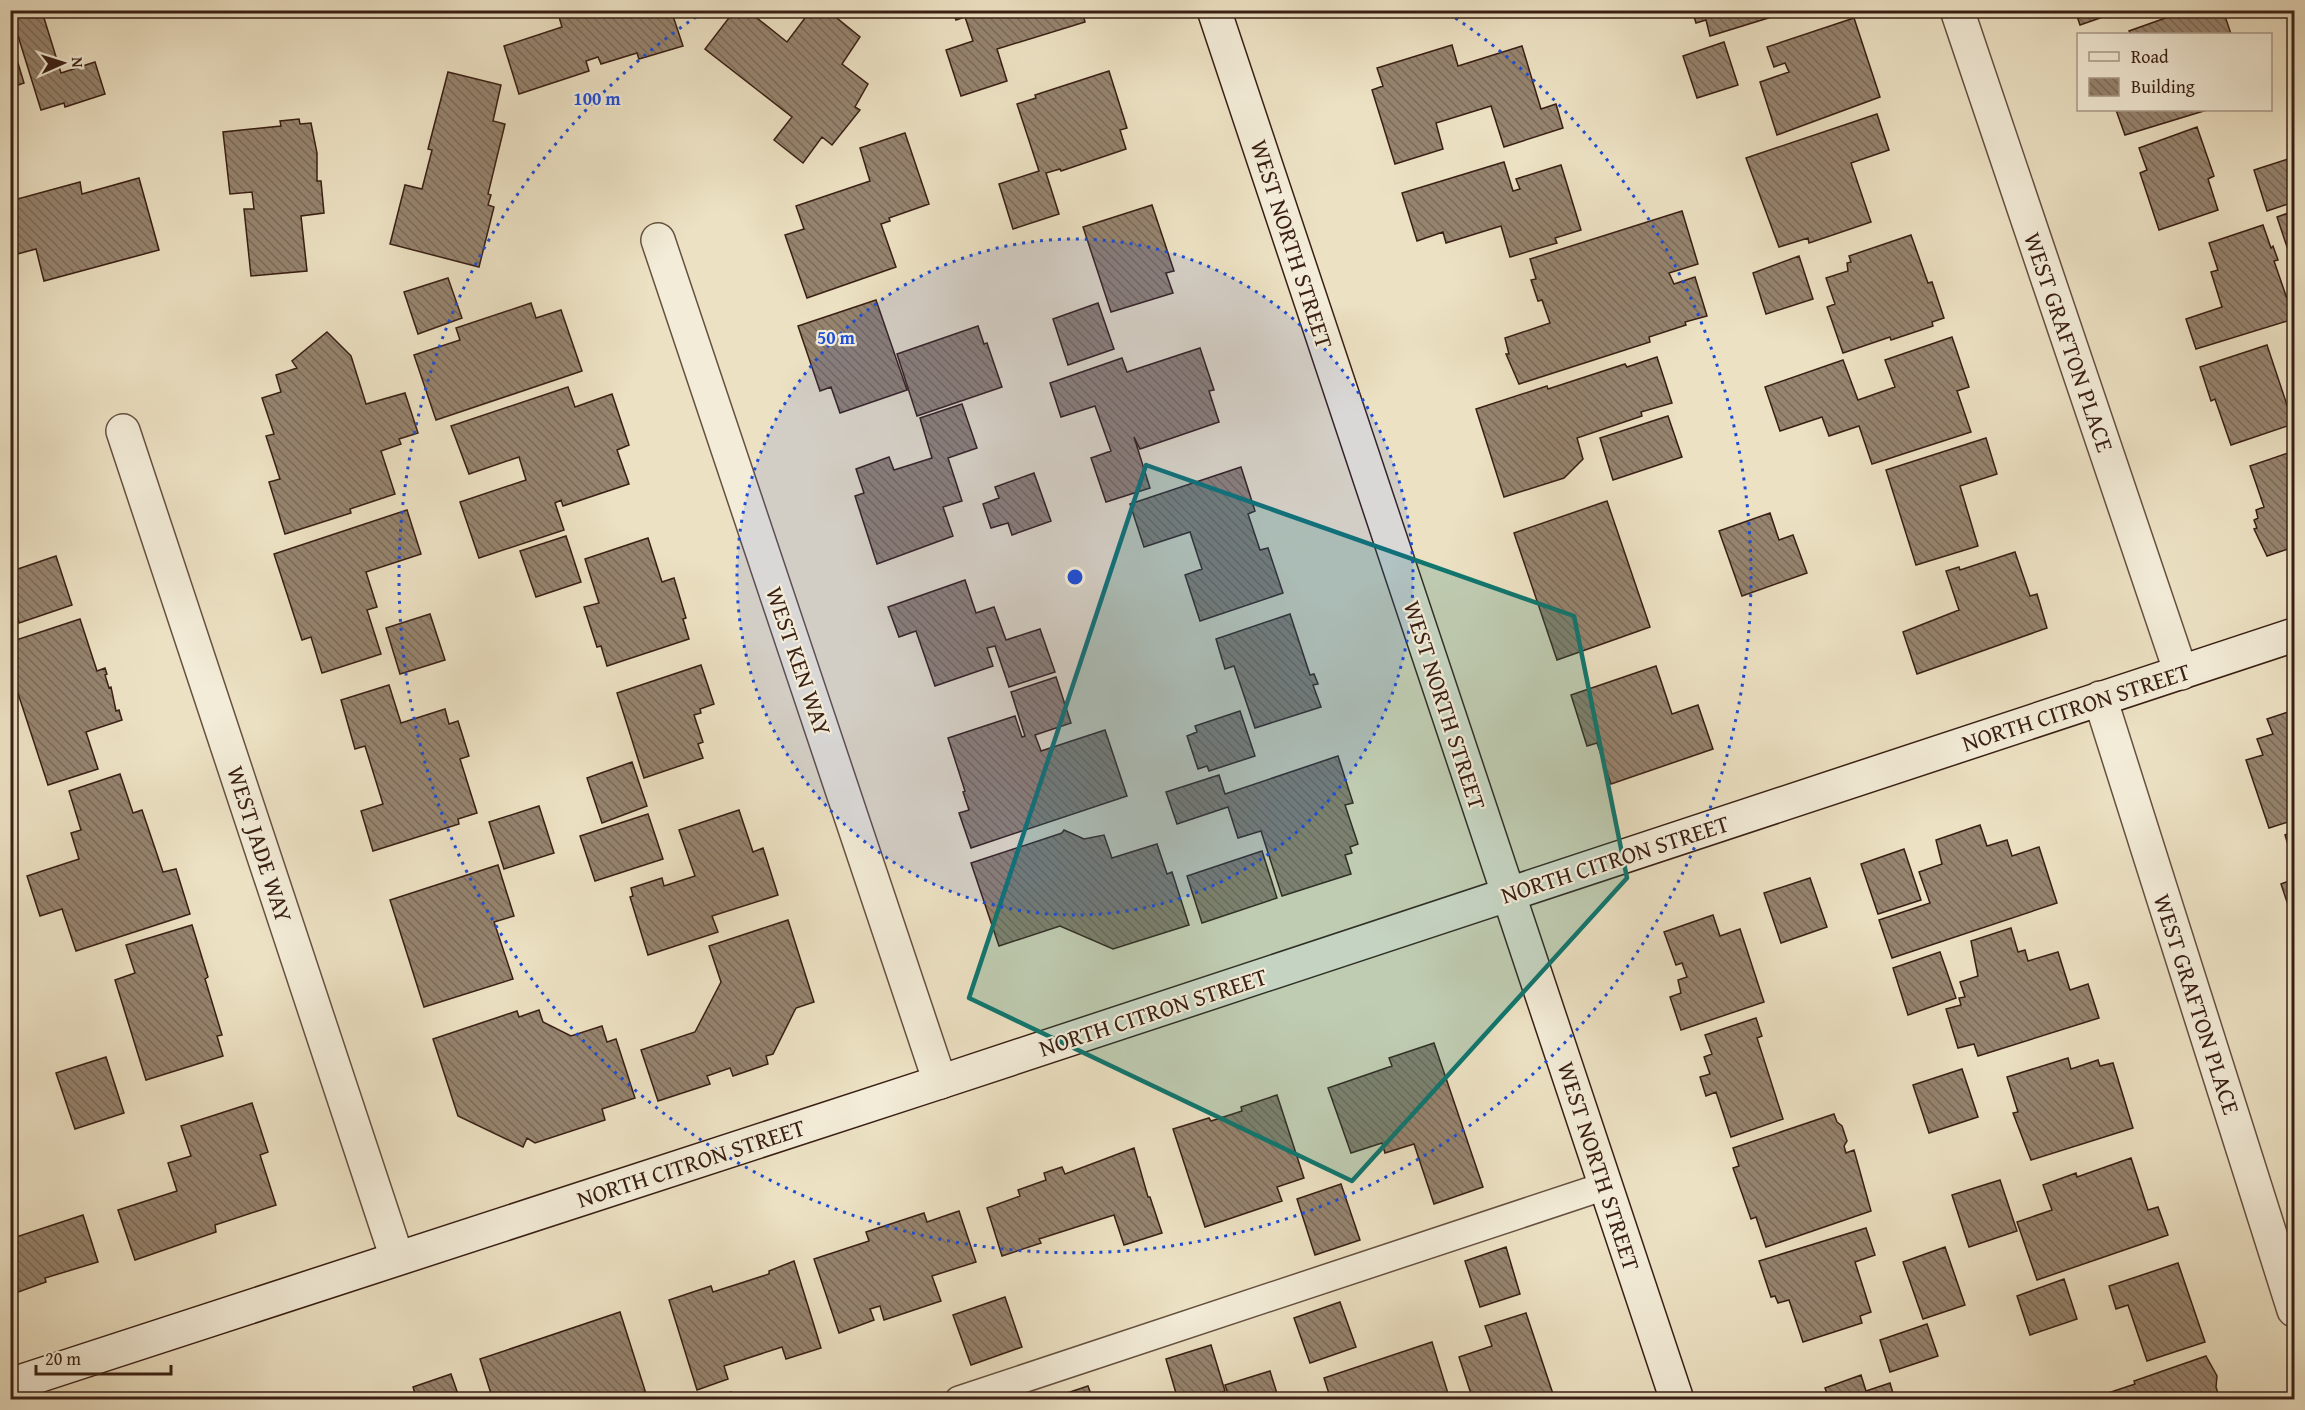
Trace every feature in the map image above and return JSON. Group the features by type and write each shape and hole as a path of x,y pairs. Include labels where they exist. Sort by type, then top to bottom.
{"street":[{"name":"WEST NORTH STREET","path":"1214,10 1677,1400"},
{"name":"WEST GRAFTON PLACE","path":"1957,10 2181,673"},
{"name":"WEST KEN WAY","path":"658,240 940,1082"},
{"name":"WEST JADE WAY","path":"123,430 397,1258"},
{"name":"NORTH CITRON STREET","path":"10,1385 940,1082 2295,635"},
{"name":"WEST GRAFTON PLACE","path":"2100,698 2295,1310"}],"lane":[{"path":"959,1400 1605,1186"}],"highlighted area":[{"path":"1146,465 1574,616 1627,878 1352,1181 969,998"}],"building":[{"path":"10,10 48,10 44,18 61,73 95,62 105,94 65,107 64,103 41,110"},
{"path":"557,10 671,10 683,46 639,59 637,53 601,64 598,57 586,61 589,71 519,94 504,46 562,27"},
{"path":"735,10 747,10 787,42 811,10 827,10 860,37 842,64 868,84 855,107 860,110 832,145 822,137 803,163 774,140 792,117 705,49"},
{"path":"953,10 1082,10 1085,22 997,49 1007,81 961,96 946,50 973,41 965,17 956,20"},
{"path":"1692,10 1791,11 1710,36 1706,20 1696,23"},
{"path":"2075,10 2123,10 2080,25"},
{"path":"2188,10 2223,10 2231,33 2130,33 2129,31"},
{"path":"1854,18 1880,97 1777,135 1760,82 1789,72 1785,63 1774,67 1767,47"},
{"path":"10,40 24,83 10,88"},
{"path":"1724,42 1738,85 1697,98 1683,56"},
{"path":"1452,45 1458,66 1522,46 1541,109 1556,104 1563,128 1504,147 1491,106 1436,123 1443,149 1395,164 1372,90 1383,86 1377,68"},
{"path":"1109,71 1127,128 1120,130 1126,149 1061,171 1060,169 1046,173 1059,214 1013,229 999,184 1039,171 1017,104 1036,98 1035,95"},
{"path":"448,72 501,85 493,121 505,124 488,194 491,195 488,205 494,207 479,267 390,244 405,185 422,189 432,150 428,149"},
{"path":"2116,111 2204,111 2125,135"},
{"path":"1877,114 1889,150 1851,163 1871,222 1809,243 1808,238 1779,247 1746,158"},
{"path":"299,119 300,124 311,123 317,153 317,181 321,181 324,213 301,216 307,271 251,276 244,209 254,209 252,192 230,194 223,132 281,126 280,121"},
{"path":"2197,127 2214,176 2208,179 2218,210 2159,230 2140,173 2147,170 2139,148"},
{"path":"905,133 929,204 889,218 890,221 881,224 896,267 807,298 785,235 804,229 796,206 870,181 860,148"},
{"path":"2294,157 2294,202 2267,211 2254,170"},
{"path":"1504,162 1513,191 1520,189 1516,179 1561,165 1581,230 1555,238 1557,243 1510,257 1501,226 1446,243 1443,232 1417,241 1402,193"},
{"path":"139,178 159,250 44,281 36,249 10,256 10,201 80,182 82,194"},
{"path":"1152,205 1174,271 1166,273 1173,293 1111,312 1083,227"},
{"path":"1682,211 1698,264 1669,273 1674,284 1695,277 1707,316 1685,322 1686,325 1649,337 1650,342 1519,384 1506,354 1509,354 1505,338 1550,323 1542,300 1538,301 1531,280 1536,279 1530,259"},
{"path":"2294,211 2294,254 2290,256 2277,217"},
{"path":"2263,225 2278,260 2274,261 2294,319 2196,349 2186,319 2222,307 2211,272 2218,270 2209,243"},
{"path":"1911,235 1928,283 1932,282 1944,318 1932,322 1933,326 1891,340 1890,337 1843,353 1827,307 1835,304 1826,278 1848,271 1847,263 1851,262 1849,256"},
{"path":"1799,256 1813,299 1766,314 1753,273"},
{"path":"448,278 462,318 418,334 404,292"},
{"path":"876,300 907,390 840,413 831,387 820,391 798,326"},
{"path":"531,303 536,318 561,310 582,371 436,420 414,355 460,340 456,328"},
{"path":"1098,303 1114,349 1068,365 1053,319"},
{"path":"978,326 984,344 987,343 1002,387 917,416 897,354"},
{"path":"327,332 351,356 366,404 405,393 418,433 399,439 401,444 381,451 395,494 350,509 351,513 285,534 269,482 280,479 266,436 274,434 262,398 281,392 276,375 297,368 292,361"},
{"path":"1952,337 1969,387 1957,391 1971,432 1872,464 1859,426 1829,436 1822,417 1780,431 1765,387 1843,360 1858,400 1895,387 1885,360"},
{"path":"2267,345 2288,408 2292,406 2293,424 2231,445 2215,399 2211,401 2200,367"},
{"path":"1200,348 1214,390 1209,391 1219,422 1140,449 1134,437 1150,488 1106,502 1091,458 1111,451 1095,406 1061,417 1050,383 1122,358 1127,372"},
{"path":"1657,357 1672,403 1641,412 1642,416 1577,438 1583,459 1564,478 1504,497 1476,409 1547,386 1548,389 1625,364 1627,367"},
{"path":"568,387 575,407 612,394 629,445 617,450 629,484 563,506 561,500 555,503 564,530 479,558 460,502 526,480 519,457 469,474 451,426"},
{"path":"962,404 977,448 948,458 962,501 943,507 953,536 877,564 855,496 864,493 856,469 889,457 894,470 932,458 920,418"},
{"path":"1668,416 1682,457 1613,480 1600,438"},
{"path":"1986,438 1997,474 1960,486 1978,546 1916,565 1886,470"},
{"path":"2294,451 2294,547 2267,556 2254,529 2257,528 2254,520 2258,518 2256,510 2264,507 2250,466"},
{"path":"1241,467 1255,511 1248,514 1260,550 1268,548 1283,593 1200,621 1185,575 1202,569 1190,532 1144,547 1130,504"},
{"path":"1034,473 1051,521 1012,535 1008,523 991,528 983,504 999,498 995,487"},
{"path":"1607,501 1650,627 1557,660 1514,533"},
{"path":"407,510 421,554 366,572 377,607 367,610 381,654 322,673 311,637 302,640 274,554"},
{"path":"1770,513 1779,540 1793,535 1807,573 1742,596 1719,531"},
{"path":"566,536 581,582 536,597 520,551"},
{"path":"648,538 662,582 674,578 686,618 683,619 689,639 607,666 601,646 597,647 584,607 599,603 585,559"},
{"path":"2015,552 2030,596 2037,594 2047,628 1917,674 1903,632 1959,610 1946,571 1959,567 1960,570"},
{"path":"56,556 72,605 19,623 18,618 10,621 10,566 12,571"},
{"path":"965,580 976,613 994,607 1006,640 1040,629 1055,672 1009,687 995,646 987,648 993,666 935,686 916,631 899,637 888,607"},
{"path":"430,614 445,660 400,674 386,628"},
{"path":"1290,614 1310,675 1314,674 1318,684 1313,685 1321,707 1255,728 1234,666 1225,669 1216,639"},
{"path":"80,619 97,671 105,668 116,711 119,710 122,720 86,732 98,769 48,785 10,669 10,642"},
{"path":"701,665 714,704 700,709 701,713 694,715 703,742 698,744 703,758 644,778 617,693"},
{"path":"1656,666 1672,714 1698,705 1713,749 1611,784 1597,743 1587,746 1571,695"},
{"path":"1056,677 1071,723 1035,735 1041,751 1105,730 1127,796 971,848 959,813 969,810 948,738 1015,716 1022,737 1025,736 1011,692"},
{"path":"389,685 401,723 445,709 449,724 458,721 469,756 460,759 477,813 458,819 459,824 373,851 361,811 383,804 365,746 355,749 341,700"},
{"path":"2294,710 2294,820 2269,828 2246,760 2263,755 2257,739 2273,734 2267,719"},
{"path":"1240,711 1255,756 1209,771 1207,766 1198,769 1187,736 1197,732 1195,726"},
{"path":"1338,756 1353,803 1345,805 1358,844 1350,847 1352,853 1345,855 1351,874 1282,896 1261,831 1238,838 1228,807 1177,824 1166,792 1219,775 1225,794"},
{"path":"632,762 647,806 602,823 587,778"},
{"path":"120,774 133,813 142,810 163,872 176,869 190,914 76,951 62,909 40,916 27,876 79,859 71,833 81,830 69,791"},
{"path":"539,806 554,853 504,869 489,822"},
{"path":"739,810 753,852 763,848 778,895 712,916 718,932 648,955 630,897 633,896 631,888 662,878 664,886 695,876 679,830"},
{"path":"648,814 663,859 595,881 580,836"},
{"path":"1980,825 1987,846 2007,840 2012,856 2039,847 2057,903 1892,958 1879,920 1930,903 1919,872 1942,864 1936,840"},
{"path":"1064,830 1084,839 1104,835 1112,858 1157,844 1167,874 1172,872 1189,925 1113,949 1060,926 999,946 971,863 1062,833"},
{"path":"2294,831 2294,864 2285,835"},
{"path":"1904,849 1921,900 1878,914 1861,864"},
{"path":"1262,851 1277,898 1202,923 1187,876"},
{"path":"498,865 514,916 494,922 513,979 424,1007 390,900"},
{"path":"1810,878 1827,927 1781,943 1764,893"},
{"path":"2294,879 2294,923 2281,884"},
{"path":"1713,915 1720,936 1740,929 1764,1002 1681,1030 1670,997 1681,993 1678,980 1687,977 1682,963 1676,965 1664,932"},
{"path":"788,920 814,1002 796,1008 773,1054 766,1056 768,1064 733,1076 730,1068 707,1076 710,1084 658,1101 641,1050 695,1032 721,982 709,946"},
{"path":"192,925 222,1035 217,1036 223,1056 146,1080 115,980 135,973 126,945"},
{"path":"2011,928 2018,952 2025,950 2028,961 2058,952 2070,990 2088,984 2099,1018 1978,1056 1974,1044 1958,1048 1946,1009 1961,1005 1959,998 1965,997 1960,982 1978,976 1971,941"},
{"path":"1940,952 1956,998 1908,1015 1893,968"},
{"path":"539,1010 543,1022 571,1036 602,1026 607,1042 616,1039 635,1098 602,1109 605,1120 535,1143 527,1138 523,1147 458,1116 433,1039 517,1011 519,1017"},
{"path":"1756,1018 1762,1036 1757,1038 1783,1119 1731,1137 1716,1092 1706,1096 1700,1077 1710,1074 1704,1057 1712,1054 1705,1035"},
{"path":"1434,1043 1483,1187 1434,1204 1414,1144 1385,1153 1382,1143 1351,1153 1328,1088 1392,1066 1389,1058"},
{"path":"106,1057 124,1113 75,1129 56,1073"},
{"path":"2068,1058 2071,1069 2098,1060 2100,1066 2113,1063 2133,1128 2031,1160 2013,1113 2018,1112 2007,1077"},
{"path":"1962,1069 1978,1117 1929,1133 1913,1085"},
{"path":"1277,1095 1304,1178 1277,1187 1282,1201 1205,1227 1173,1129 1209,1118 1211,1121 1242,1111 1241,1107"},
{"path":"252,1103 268,1152 260,1155 276,1205 215,1225 216,1232 135,1260 118,1210 177,1191 168,1163 191,1156 181,1126"},
{"path":"1834,1114 1837,1122 1842,1126 1847,1141 1844,1146 1846,1153 1854,1150 1871,1211 1766,1247 1756,1217 1751,1219 1733,1168 1739,1166 1733,1148"},
{"path":"1134,1148 1148,1197 1150,1197 1162,1233 1124,1245 1114,1215 1039,1239 1041,1243 1002,1256 987,1208 1020,1196 1018,1190 1046,1180 1044,1173 1062,1167 1065,1174"},
{"path":"2131,1158 2148,1210 2158,1207 2168,1235 2037,1280 2017,1222 2052,1210 2043,1185 2076,1173 2077,1177"},
{"path":"2000,1180 2017,1231 1969,1247 1952,1195"},
{"path":"1341,1184 1360,1240 1315,1255 1297,1199"},
{"path":"959,1211 976,1262 932,1276 941,1301 884,1320 880,1306 870,1309 874,1320 839,1333 814,1259 869,1241 866,1232 924,1213 927,1222"},
{"path":"83,1215 98,1262 45,1278 46,1282 10,1295 10,1239"},
{"path":"1866,1228 1875,1255 1855,1262 1871,1312 1860,1316 1862,1323 1803,1342 1789,1300 1778,1303 1775,1296 1771,1297 1759,1261"},
{"path":"1506,1247 1520,1294 1480,1307 1465,1261"},
{"path":"1945,1247 1965,1305 1923,1319 1903,1262"},
{"path":"794,1261 821,1348 786,1359 782,1347 724,1366 728,1379 697,1390 669,1300 711,1286 713,1292 769,1274 769,1271"},
{"path":"2178,1263 2205,1342 2147,1361 2128,1305 2116,1309 2109,1286"},
{"path":"2064,1279 2077,1319 2030,1335 2017,1296"},
{"path":"1005,1297 1022,1347 971,1365 953,1315"},
{"path":"1340,1302 1356,1347 1310,1363 1294,1318"},
{"path":"620,1312 648,1400 493,1400 480,1359"},
{"path":"1526,1313 1555,1400 1473,1400 1459,1357 1492,1346 1485,1326"},
{"path":"1927,1324 1938,1356 1890,1372 1880,1340"},
{"path":"1432,1342 1450,1400 1331,1400 1324,1378"},
{"path":"1211,1345 1225,1391 1198,1400 1178,1400 1166,1359"},
{"path":"2206,1356 2217,1376 2216,1387 2220,1400 2103,1400 2102,1395 2135,1384 2134,1381"},
{"path":"1270,1371 1279,1400 1230,1400 1225,1385"},
{"path":"451,1374 460,1400 417,1400 413,1387"},
{"path":"1861,1375 1866,1391 1890,1383 1895,1400 1829,1400 1825,1388"},
{"path":"1088,1386 1093,1400 1046,1400"},
{"path":"731,1392 734,1400 711,1400"}]}
